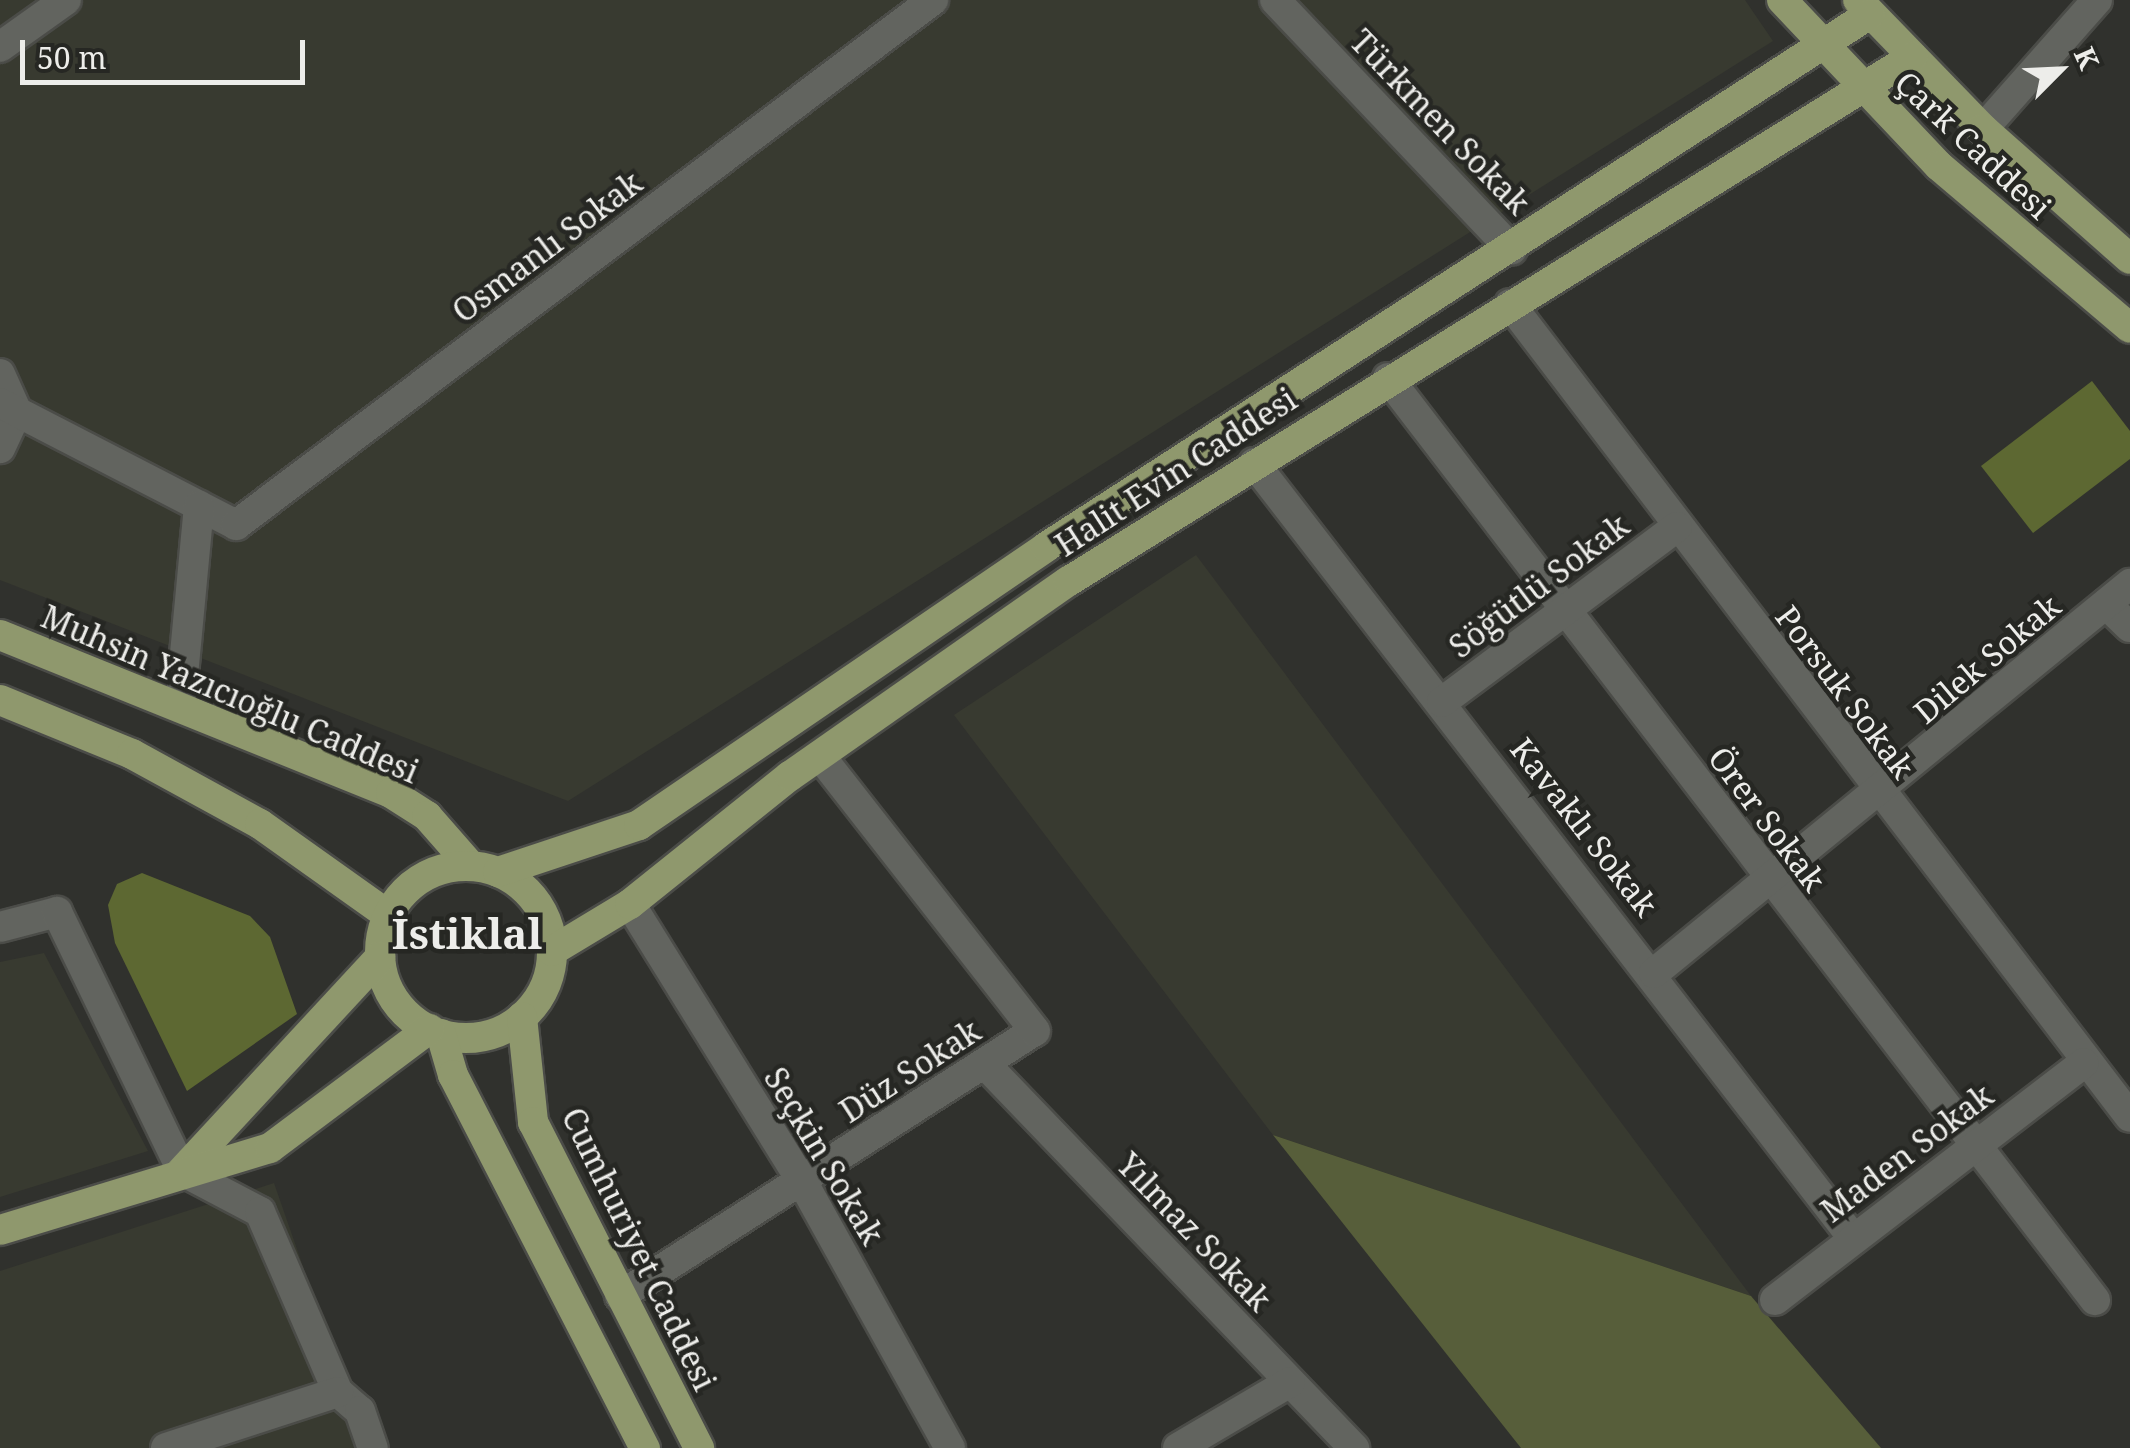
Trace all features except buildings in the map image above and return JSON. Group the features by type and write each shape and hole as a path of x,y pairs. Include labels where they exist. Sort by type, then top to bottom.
{"main road":[{"name":"Çark Caddesi","path":"1782,0 1864,92 2130,328"},
{"name":"Halit Evin Caddesi","path":"484,869 639,826 1046,547 1512,250 1821,47 1864,7"},
{"name":"Çark Caddesi","path":"1864,7 1983,129 2130,259"},
{"name":"Halit Evin Caddesi","path":"552,951 630,904 820,756 1254,463 1864,92 1912,58"},
{"path":"1512,250 1543,284"},
{"name":"Muhsin Yazıcıoğlu Caddesi","path":"0,636 391,792 427,816 484,869"},
{"path":"0,700 132,754 260,824 388,915"},
{"path":"0,1230 182,1171 270,1148 435,1032 484,1036 522,1017 544,988 552,951 542,912 484,869 422,878 388,915 380,957 395,1000 435,1032 452,1075 644,1448"},
{"path":"182,1171 380,957"},
{"name":"Cumhuriyet Caddesi","path":"522,1017 534,1122 699,1448"}],"street":[{"path":"0,46 66,0"},
{"name":"Osmanlı Sokak","path":"199,506 236,525 934,0"},
{"name":"Türkmen Sokak","path":"1274,0 1512,250"},
{"path":"1983,129 2098,0"},
{"name":"Porsuk Sokak","path":"1510,304 1879,796 2130,1117"},
{"path":"0,374 8,408 0,448"},
{"name":"Örer Sokak","path":"1388,378 1770,882 2095,1300"},
{"path":"8,408 199,506 180,707"},
{"name":"Kavaklı Sokak","path":"1254,463 1654,973 1853,1238"},
{"name":"Söğütlü Sokak","path":"1442,702 1678,527"},
{"name":"Dilek Sokak","path":"1654,973 1879,796 2130,584"},
{"path":"2106,604 2130,627"},
{"name":"Düz Sokak","path":"620,1296 803,1183 1035,1031 820,756"},
{"name":"Seçkin Sokak","path":"630,904 803,1183 950,1448"},
{"path":"0,927 57,912 182,1171 260,1212 338,1392 360,1411 373,1448"},
{"name":"Maden Sokak","path":"1775,1300 2084,1063"},
{"name":"Yılmaz Sokak","path":"984,1064 1354,1448"},
{"path":"1184,1446 1290,1382"},
{"path":"166,1448 338,1392"}],"shaded area":[{"path":"0,0 1745,0 1773,41 568,801 0,580"},
{"path":"1196,555 1751,1296 1273,1135 954,715"},
{"path":"44,953 148,1151 0,1197 0,962"},
{"path":"274,1183 366,1448 0,1448 0,1271"}],"green space":[{"path":"1273,1135 1751,1296 1881,1448 1521,1448"}],"district":[{"name":"İstiklal","path":"467,933"}]}
